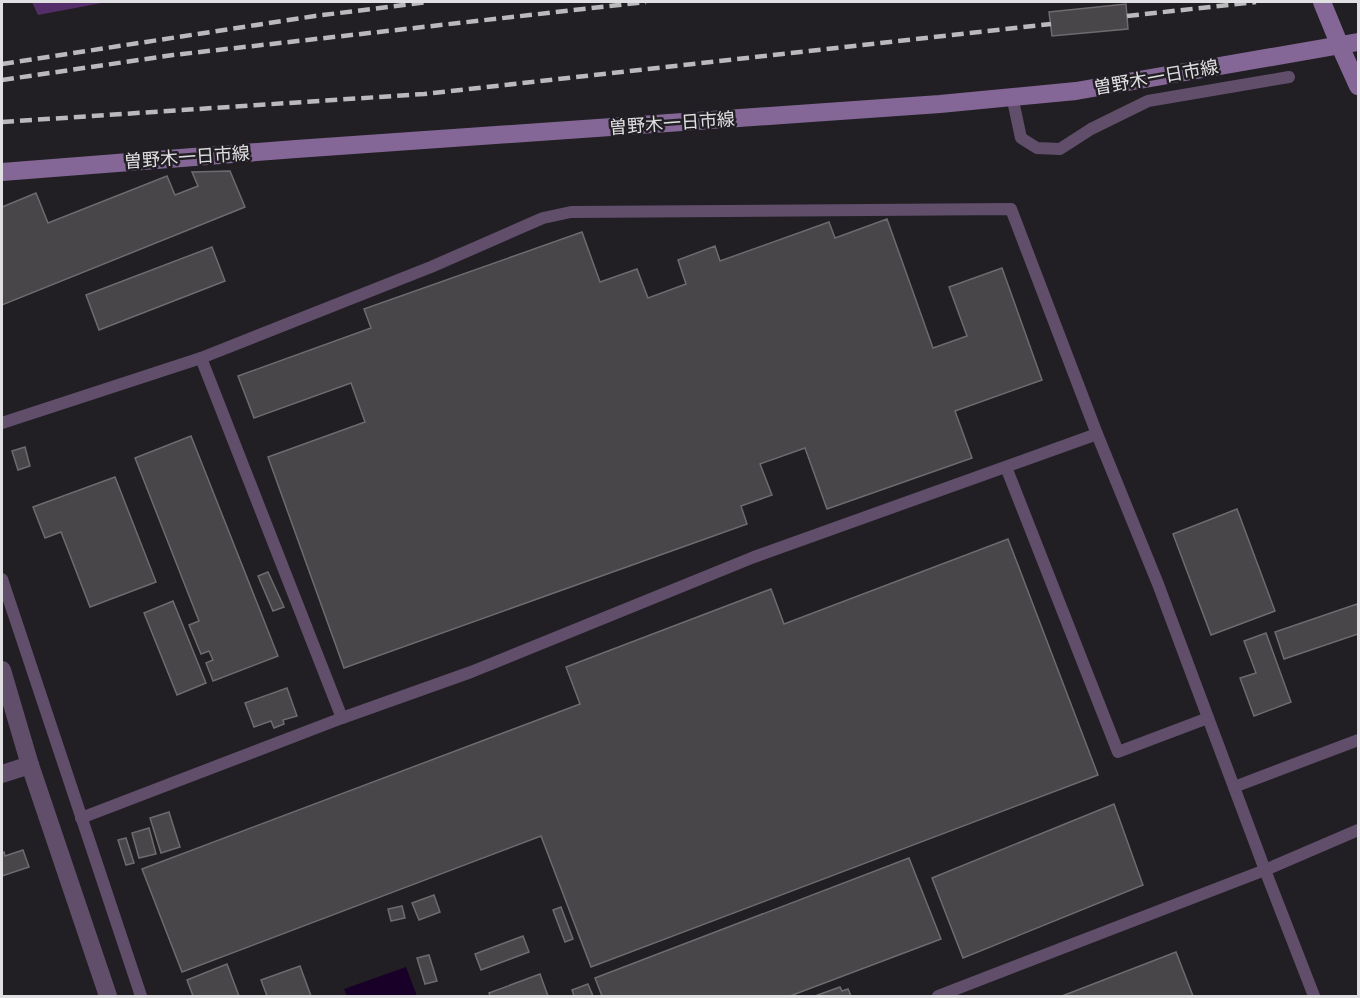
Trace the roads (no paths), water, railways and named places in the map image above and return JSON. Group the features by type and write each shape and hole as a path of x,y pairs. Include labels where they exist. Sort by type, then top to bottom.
{"main road":[{"path":"1322,2 1359,86"},
{"name":"曽野木一日市線","path":"2,172 928,105 1076,91 1359,42"}],"street":[{"path":"2,670 30,765 108,996"},
{"path":"2,774 30,765"}],"lane":[{"path":"1012,96 1021,138 1036,148 1059,149 1091,129 1148,101 1289,77"},
{"path":"2,423 201,358 431,267 543,218 571,212 1011,209 1097,434 1158,584 1314,996"},
{"path":"201,358 342,718"},
{"path":"81,818 342,718 471,672 754,557 1097,434"},
{"path":"1006,467 1118,752 1208,718"},
{"path":"2,579 141,996"},
{"path":"1234,787 1359,740"},
{"path":"939,996 1265,870 1359,830"}],"railway":[{"path":"2,64 315,16 428,2"},
{"path":"2,80 173,55 646,2"},
{"path":"1127,16 1256,2"},
{"path":"2,122 424,94 1051,24"}]}
